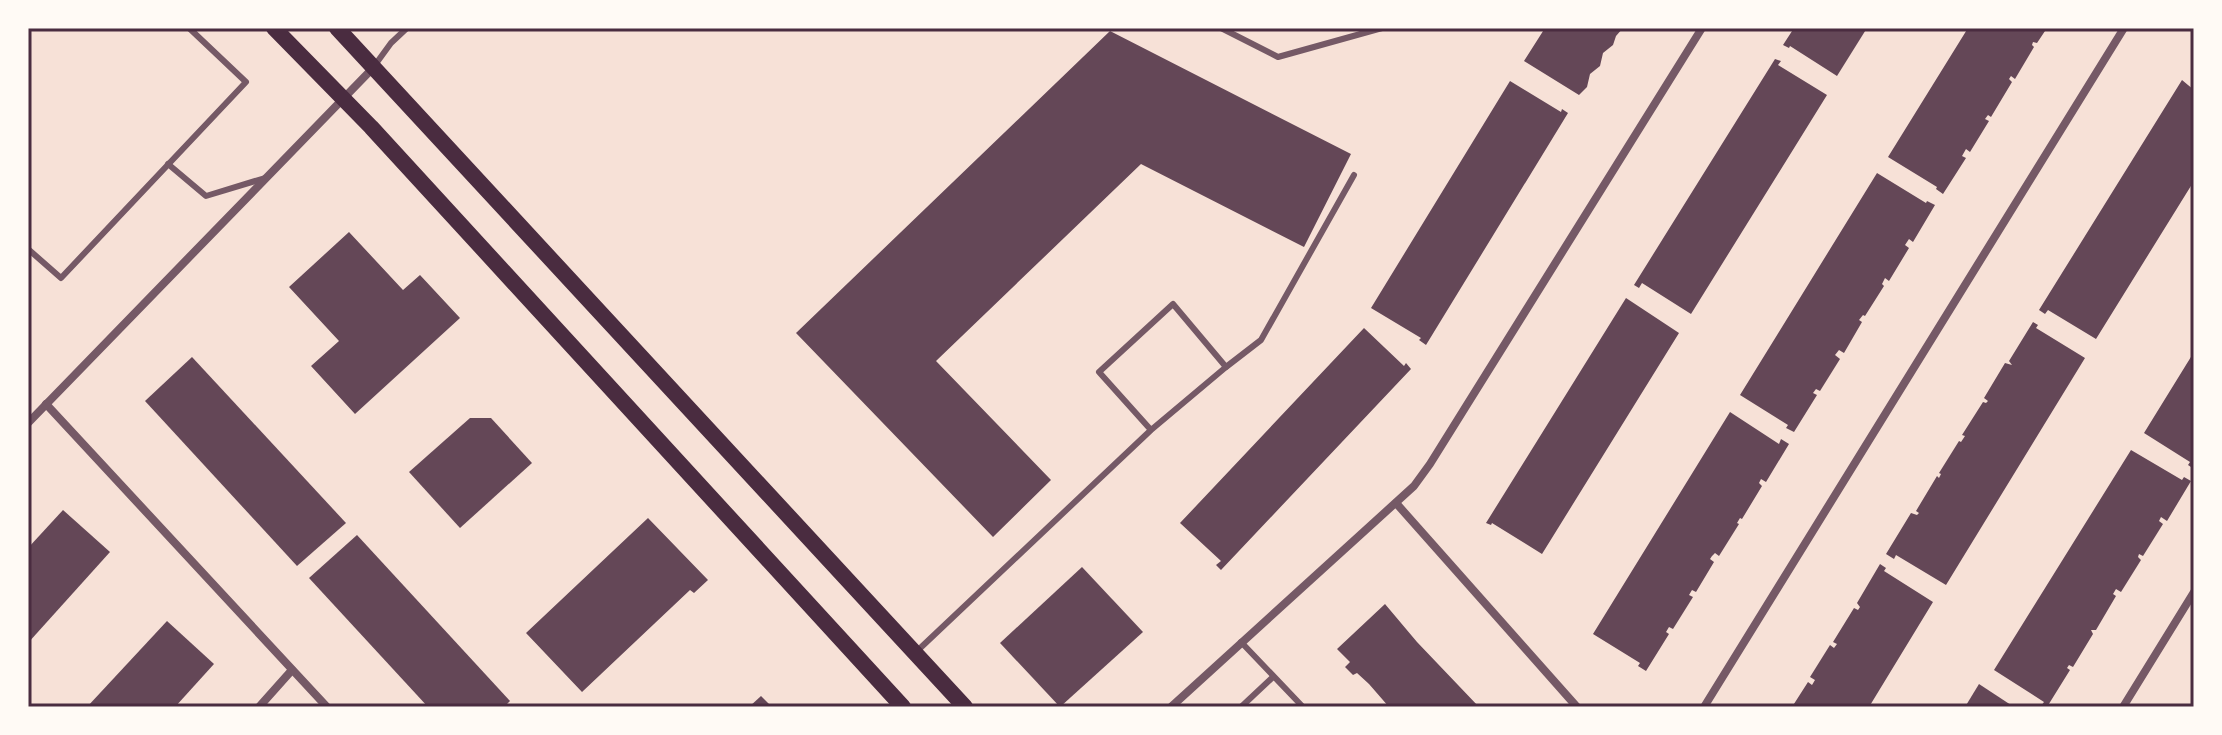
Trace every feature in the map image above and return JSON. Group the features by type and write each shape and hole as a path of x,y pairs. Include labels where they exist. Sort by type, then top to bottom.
{"main road":[{"path":"274,28 903,707"},
{"path":"337,28 965,707"}],"street":[{"path":"1171,707 1414,486 1702,28"},
{"path":"1704,707 2124,28"},
{"path":"28,423 373,68"},
{"path":"46,404 327,707"},
{"path":"1396,503 1577,707"},
{"path":"2123,707 2194,592"},
{"path":"259,707 292,670"}],"lane":[{"path":"28,249 61,278 246,82 189,28"},
{"path":"373,68 391,43 407,28"},
{"path":"1221,28 1278,57 1382,28"},
{"path":"168,164 206,196 265,178"},
{"path":"915,653 1151,430 1261,340 1354,175"},
{"path":"1151,430 1099,372 1173,304 1226,367"},
{"path":"1241,642 1303,707"},
{"path":"1241,707 1273,677"}],"building":[{"path":"1545,28 1623,28 1613,45 1603,53 1600,66 1590,74 1587,87 1579,95 1524,61"},
{"path":"1794,28 1867,28 1837,76 1790,46 1783,45"},
{"path":"1968,28 2047,28 2037,43 2033,42 2034,47 2015,79 2011,76 2009,79 2012,82 1991,117 1988,115 1985,119 1989,121 1970,152 1966,149 1962,156 1966,158 1943,194 1937,187 1888,157"},
{"path":"1110,31 1351,154 1304,247 1141,164 936,361 1051,480 993,537 796,333"},
{"path":"1775,59 1781,61 1778,65 1827,95 1691,314 1642,283 1639,288 1634,285"},
{"path":"2182,80 2194,90 2194,181 2096,339 2048,310 2045,314 2039,310"},
{"path":"1510,81 1561,112 1562,109 1568,113 1426,345 1419,340 1421,338 1371,308"},
{"path":"1877,173 1926,203 1935,205 1913,242 1909,239 1905,245 1909,248 1889,281 1885,278 1884,286 1865,316 1859,320 1862,322 1844,353 1839,350 1835,355 1840,359 1820,391 1816,389 1813,393 1817,395 1794,432 1740,395"},
{"path":"349,232 403,290 420,275 460,318 355,414 311,366 339,341 289,287"},
{"path":"1626,298 1679,333 1542,554 1492,523 1486,523"},
{"path":"2033,322 2038,325 2036,328 2085,358 1946,585 1896,555 1894,559 1886,554 1911,513 1919,513 1916,511 1965,436 1962,435 1983,402 1988,401 1984,398 2005,363 2012,365 2009,361"},
{"path":"1364,328 1411,369 1221,570 1216,565 1221,561 1180,523"},
{"path":"2194,352 2194,469 2188,465 2190,462 2144,433"},
{"path":"192,357 346,523 297,566 145,401"},
{"path":"1730,412 1779,444 1781,439 1789,444 1766,482 1761,479 1759,483 1762,486 1719,556 1715,553 1710,559 1714,562 1696,592 1692,590 1689,595 1693,597 1673,629 1669,627 1666,632 1669,634 1646,671 1638,666 1640,663 1593,634"},
{"path":"470,418 491,418 532,463 460,528 409,472"},
{"path":"2131,450 2182,480 2184,477 2191,481 2167,521 2161,517 2159,521 2163,524 2143,556 2139,554 2141,560 2121,592 2116,589 2113,594 2116,596 2096,630 2091,630 2093,634 2073,667 2069,665 2067,668 2070,670 2047,707 2043,707 2044,702 1994,670"},
{"path":"63,510 110,552 28,643 28,548"},
{"path":"648,518 708,580 694,593 690,590 582,692 526,633"},
{"path":"357,535 510,701 504,707 428,707 309,578"},
{"path":"1880,564 1886,568 1884,571 1933,602 1869,707 1792,707 1808,682 1812,685 1815,680 1810,677 1830,645 1834,648 1837,644 1833,642 1854,608 1858,610 1860,607 1857,603"},
{"path":"1082,567 1143,632 1060,707 1000,643"},
{"path":"1385,604 1479,707 1389,707 1357,673 1353,675 1345,667 1350,662 1337,649"},
{"path":"167,621 214,664 175,707 87,707"},
{"path":"1979,684 2014,707 1965,707"},
{"path":"761,696 772,707 749,707"}]}
